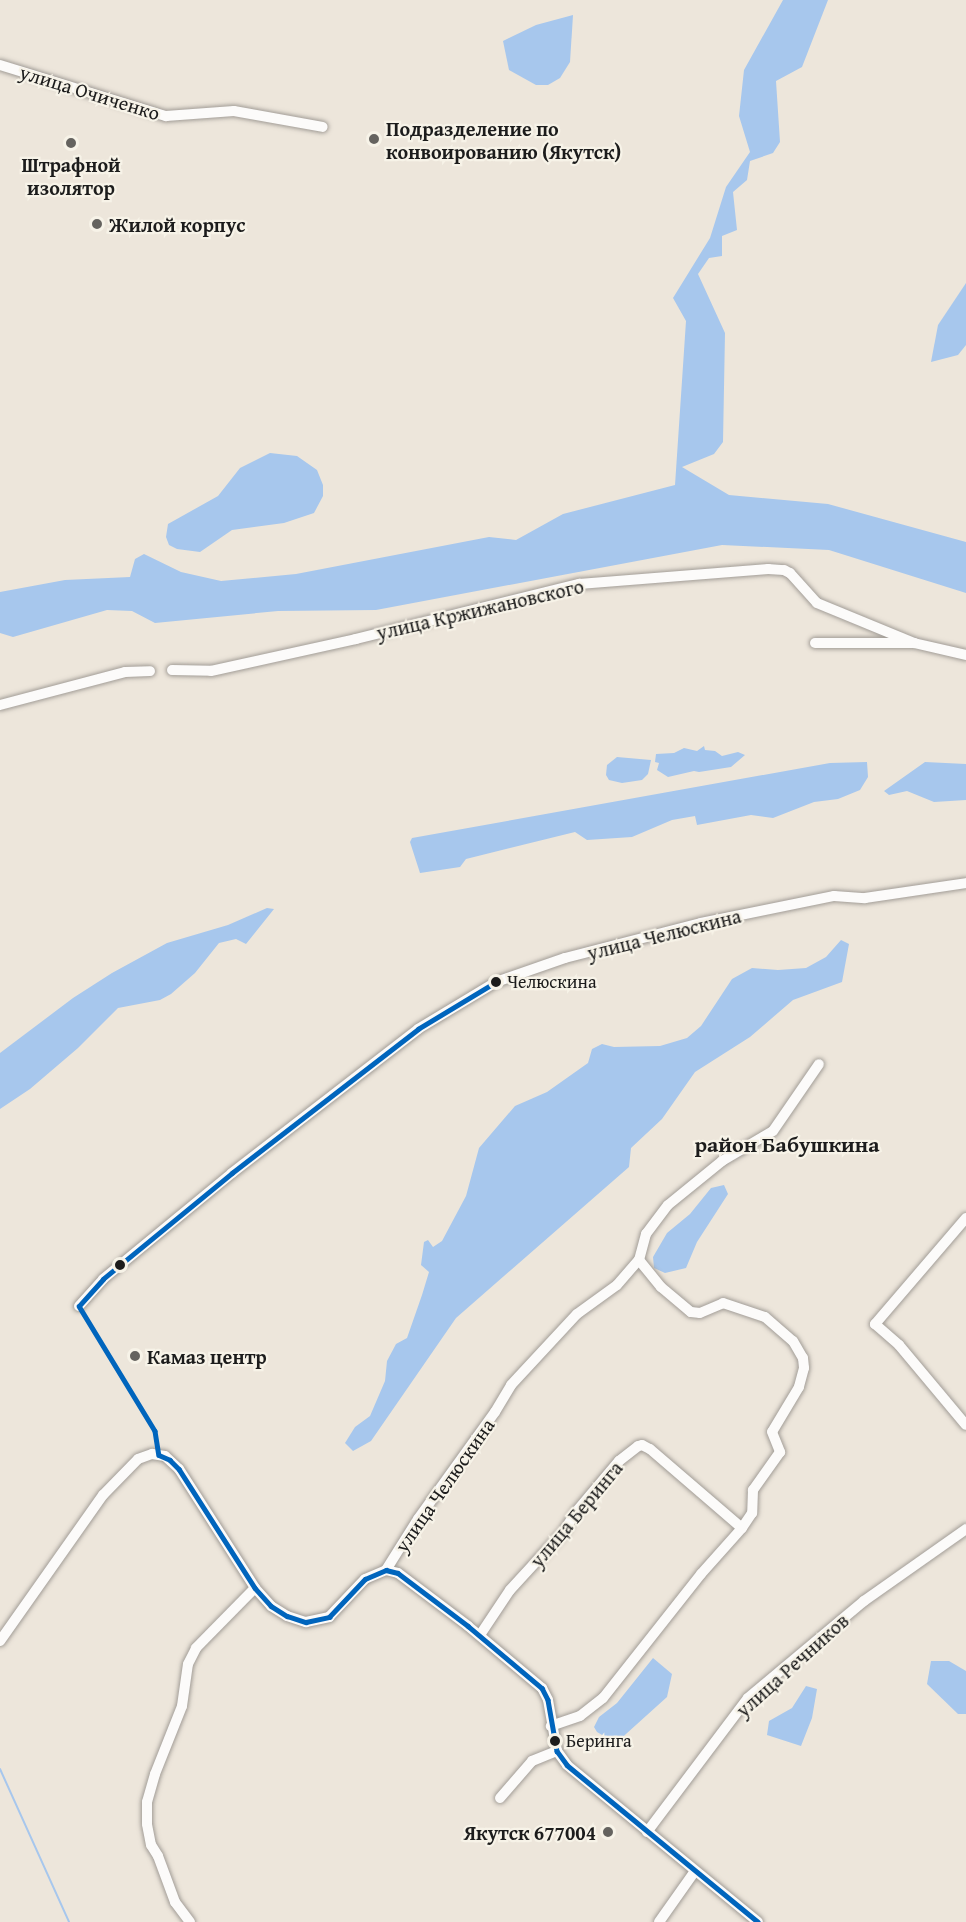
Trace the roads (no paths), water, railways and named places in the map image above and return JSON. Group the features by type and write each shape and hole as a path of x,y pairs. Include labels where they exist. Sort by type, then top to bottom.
{"street":[{"name":"улица Очиченко","path":"0,65 166,116 234,111 323,127"},
{"name":"улица Кржижановского","path":"172,670 211,671 356,639 579,584 768,569 784,570 790,573 817,603 914,643 966,655"},
{"name":"улица Кржижановского","path":"814,643 914,643"},
{"path":"0,705 125,672 150,671"},
{"name":"улица Челюскина","path":"80,1306 103,1279 232,1173 418,1029 496,982 566,958 701,922 834,896 865,898 966,883"},
{"name":"улица Челюскина","path":"0,1641 103,1495 138,1459 152,1454 165,1456 179,1469 255,1588 271,1606 287,1616 306,1622 322,1620 336,1612 365,1579 386,1570 418,1519 495,1412 511,1385 577,1314 616,1285 639,1260 646,1234 668,1205 722,1161 773,1131 819,1064"},
{"path":"966,1218 875,1324 899,1345 966,1425"},
{"path":"551,1726 580,1716 603,1698 702,1574 742,1528 752,1513 753,1490 780,1452 772,1432 799,1387 804,1368 802,1358 793,1341 765,1317 729,1304 718,1305 700,1313 691,1312 661,1287 639,1260"},
{"name":"улица Беринга","path":"480,1635 510,1590 564,1531 576,1512 619,1461 638,1446 642,1445 650,1449 742,1528"},
{"name":"улица Речников","path":"647,1832 748,1698 864,1601 966,1529"},
{"path":"386,1570 403,1577 480,1635 542,1688 548,1700 556,1751 567,1765 758,1922"},
{"path":"190,1922 175,1902 158,1856 151,1845 147,1824 147,1802 154,1774 182,1706 188,1664 196,1648 255,1588"},
{"path":"500,1798 532,1761 556,1751"},
{"path":"659,1922 695,1871"}],"water":[{"path":"783,0 828,0 802,67 776,81 780,142 773,153 750,161 747,180 733,192 737,230 722,236 722,256 709,258 698,274 725,333 723,442 714,454 682,467 729,495 828,504 966,542 966,593 829,550 722,545 376,610 278,611 155,623 132,611 107,610 13,637 0,633 0,592 65,580 130,577 135,559 144,554 181,572 221,581 296,574 489,537 516,540 563,514 675,485 686,321 673,298 710,238 726,187 750,152 739,116 744,70"},
{"path":"573,15 570,62 560,78 548,85 536,85 509,70 503,41 536,25"},
{"path":"966,283 966,345 958,355 931,362 938,325"},
{"path":"270,453 297,456 317,470 323,485 323,496 314,513 284,523 232,530 200,552 177,549 169,545 166,537 168,524 218,496 240,468"},
{"path":"704,746 705,750 715,751 722,756 738,752 745,755 731,767 694,771 668,777 657,770 659,763 655,762 656,754 674,753 684,748 697,751"},
{"path":"617,757 651,760 648,774 642,780 622,783 609,780 606,775 607,765"},
{"path":"867,762 868,777 860,790 838,799 814,802 773,818 751,815 697,825 695,816 672,820 632,837 587,840 575,832 466,859 460,867 420,873 410,842 412,838 830,763"},
{"path":"925,762 966,764 966,800 934,802 907,791 889,795 884,791"},
{"path":"267,908 274,909 246,944 236,939 219,943 195,973 171,994 160,1000 118,1008 78,1048 30,1089 0,1109 0,1053 73,998 112,973 167,943 228,925"},
{"path":"841,940 849,944 842,982 793,1000 750,1037 695,1072 662,1119 631,1148 629,1167 456,1318 371,1441 353,1451 345,1443 355,1427 370,1416 385,1381 387,1361 396,1344 407,1338 422,1295 429,1272 421,1265 424,1242 428,1240 433,1247 442,1241 466,1196 479,1148 515,1106 547,1092 588,1063 592,1049 602,1044 614,1047 660,1046 687,1038 701,1026 732,979 752,968 778,970 806,968 826,957"},
{"path":"724,1185 728,1194 697,1242 686,1268 665,1273 654,1268 653,1257 667,1233 690,1214 711,1188"},
{"path":"653,1658 672,1674 667,1697 616,1743 597,1732 594,1727 599,1717 617,1703"},
{"path":"931,1661 949,1661 966,1671 966,1714 958,1714 927,1684"},
{"path":"806,1686 817,1689 812,1718 801,1746 767,1735 769,1721 792,1708"}],"waterway":[{"path":"0,1769 69,1922"}],"place":[{"name":"Подразделение по конвоированию (Якутск)","path":"374,139"},
{"name":"Штрафной изолятор","path":"71,143"},
{"name":"Жилой корпус","path":"97,224"},
{"name":"Челюскина","path":"496,982"},
{"name":"Камаз центр","path":"135,1356"},
{"name":"Беринга","path":"555,1741"},
{"name":"Якутск 677004","path":"608,1832"}],"district":[{"name":"район Бабушкина","path":"787,1145"}]}
